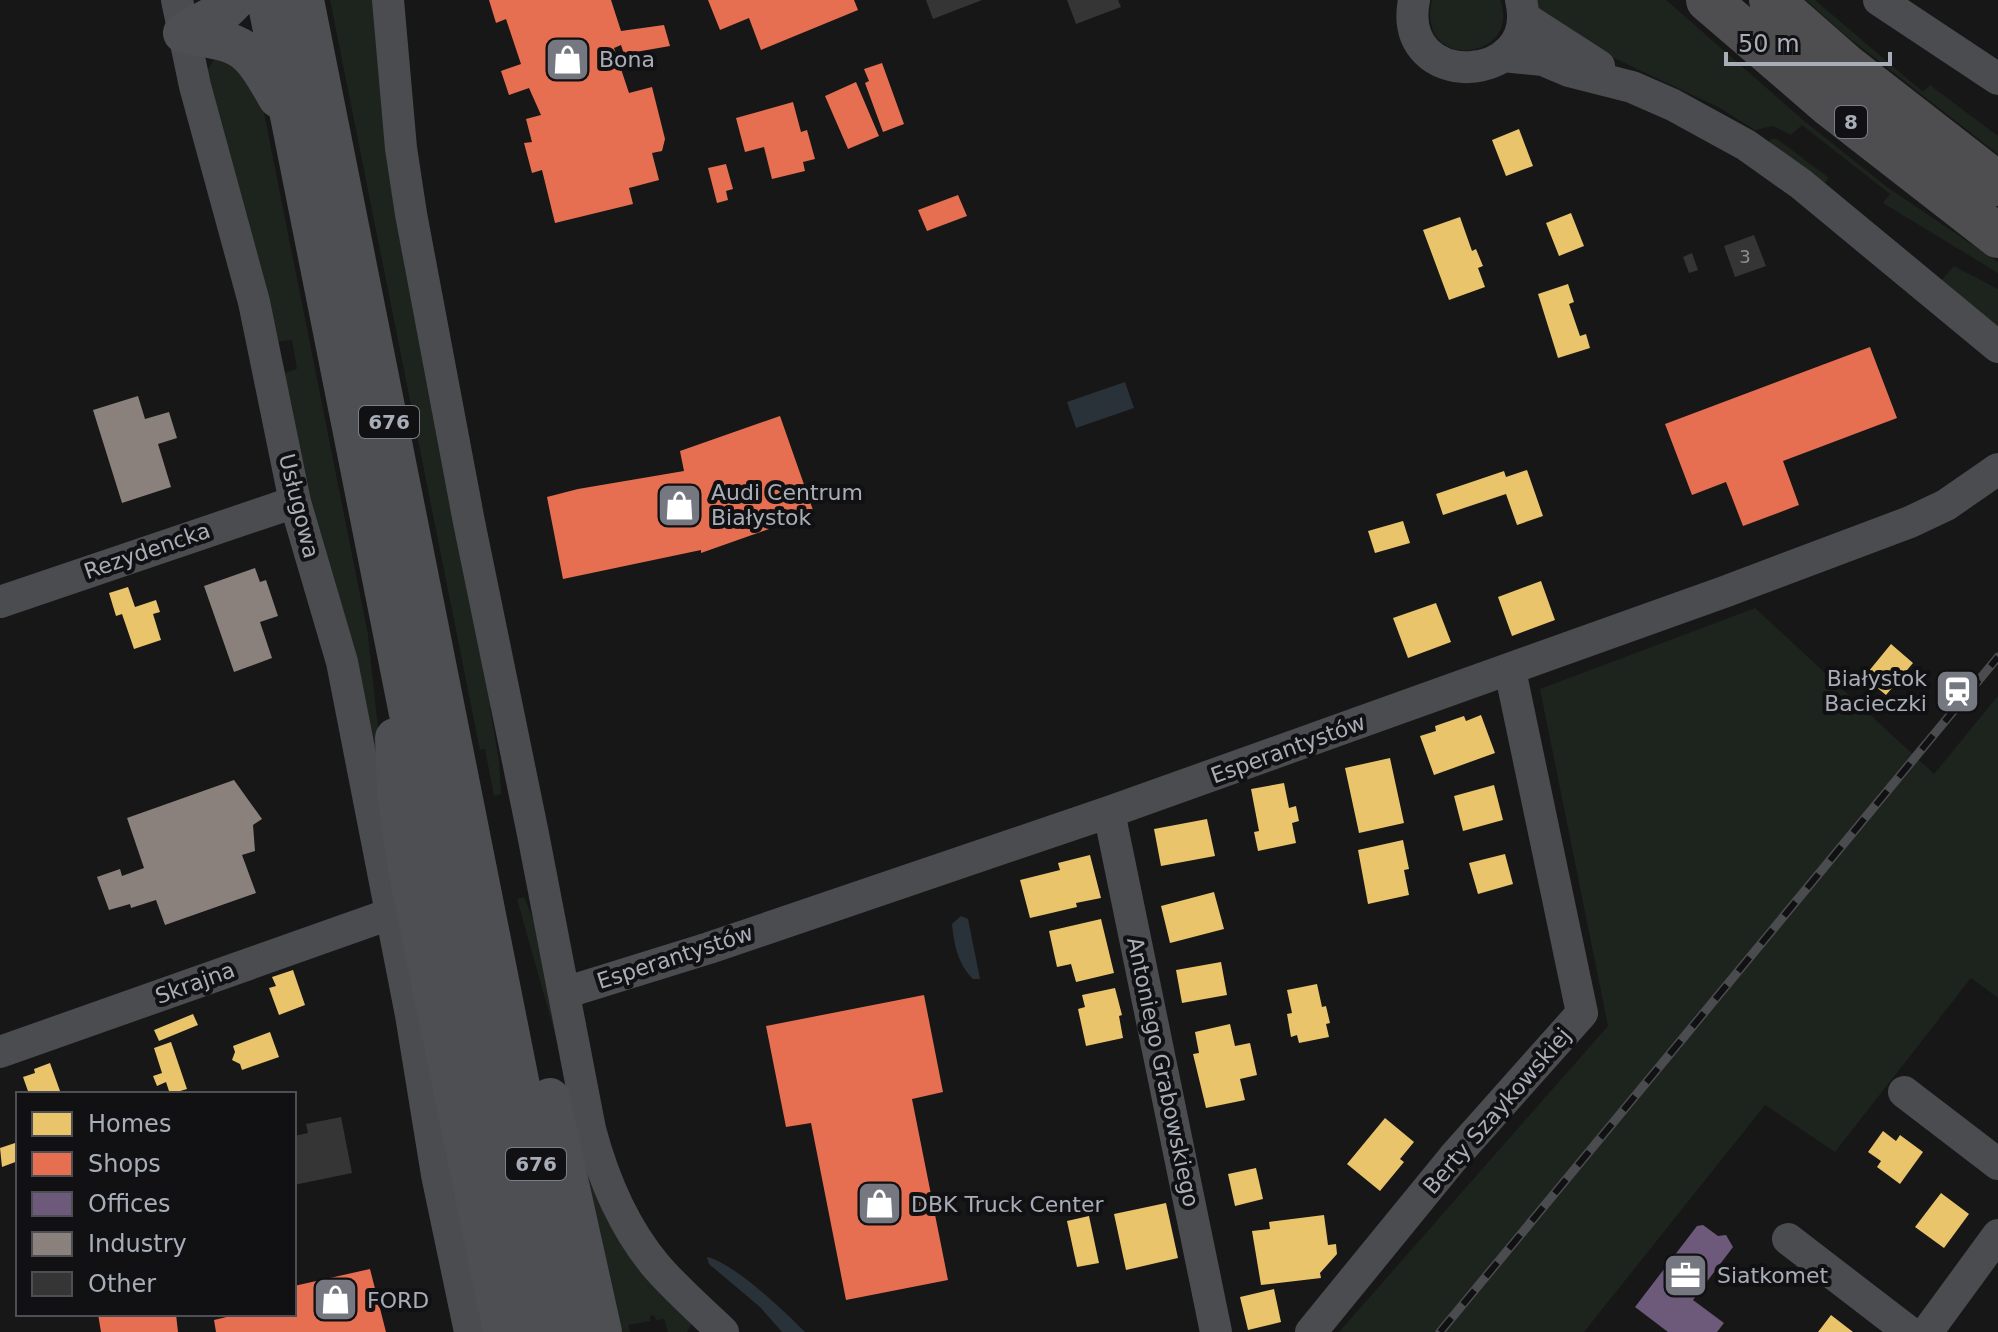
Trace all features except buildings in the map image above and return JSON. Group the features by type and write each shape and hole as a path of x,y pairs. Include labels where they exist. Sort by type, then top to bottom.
{"highway":[{"name":"8","path":"1708,0 1831,106 1998,236"},
{"name":"8","path":"1771,0 1845,65 1998,184"}],"main road":[{"path":"180,17 226,9 235,0"},
{"name":"676","path":"267,0 391,619 569,1332"},
{"name":"676","path":"304,0 474,844 486,1003 532,1332"},
{"path":"180,17 239,46 252,56 292,122"},
{"path":"391,619 397,793 409,875 503,1332"},
{"path":"474,844 528,996 602,1332"}],"street":[{"path":"388,0 401,148 414,228 469,522 598,1161 615,1201 657,1266 723,1332"},
{"path":"1414,0 1413,20 1420,42 1447,65 1471,69 1503,56 1517,38 1522,9 1632,87"},
{"path":"1879,0 1998,79"},
{"name":"Usługowa","path":"180,17 254,302 295,502 342,662 411,1015 437,1175 470,1332"},
{"path":"1503,56 1543,60 1569,71 1632,87 1673,105 1756,151 1998,347"},
{"name":"Esperantystów","path":"564,993 709,948 1109,812 1510,670 1910,522 1946,505 1998,469"},
{"name":"Rezydencka","path":"0,602 295,502"},
{"name":"Berty Szaykowskiej","path":"1311,1332 1453,1158 1582,1013 1510,670"},
{"name":"Antoniego Grabowskiego","path":"1109,812 1216,1332"},
{"name":"Skrajna","path":"0,1052 390,914"},
{"path":"1904,1092 1998,1164"},
{"path":"1927,1332 1998,1235"},
{"path":"1788,1239 1909,1332"}],"shaded area":[{"path":"330,0 374,0 495,706 490,708 501,794 494,796 485,749 480,750"},
{"path":"1432,0 1500,0 1503,21 1497,36 1484,46 1468,50 1452,48 1439,39 1431,23"},
{"path":"1533,0 1666,0 1803,120 1887,187 1998,262 1998,273 1883,203 1890,194 1802,125 1791,135 1773,126 1755,130 1720,108 1544,25"},
{"path":"1806,0 1815,0 1923,92 1930,85 1998,136 1998,154 1844,34"},
{"path":"227,56 260,95 266,123 368,635 388,821 315,532 281,374 297,369 292,340 275,342 206,72 214,60"},
{"path":"1771,139 1777,139 1829,178 1824,184 1941,281 1954,266 1998,289 1998,333 1767,145"},
{"path":"1125,382 1134,408 1076,428 1067,402"},
{"path":"1755,608 1934,774 1998,696 1998,998 1971,978 1835,1152 1765,1105 1584,1332 1339,1332 1608,1026 1540,689"},
{"path":"524,897 542,941 567,1070 692,1323 687,1332 668,1332 664,1319 656,1320 654,1315 650,1316 650,1321 628,1325 630,1332 615,1332 559,1048 517,899"},
{"path":"961,916 968,919 980,979 973,979 958,954 952,924"},
{"path":"707,1257 731,1268 805,1332 782,1332 760,1307 709,1264"}],"railway":[{"path":"1440,1332 1998,657"}],"place":[{"name":"Bona","path":"568,59"},
{"name":"Audi Centrum Białystok","path":"680,505"},
{"name":"Białystok Bacieczki","path":"1958,691"},
{"name":"DBK Truck Center","path":"880,1204"},
{"name":"Siatkomet","path":"1686,1275"},
{"name":"FORD","path":"336,1300"}]}
